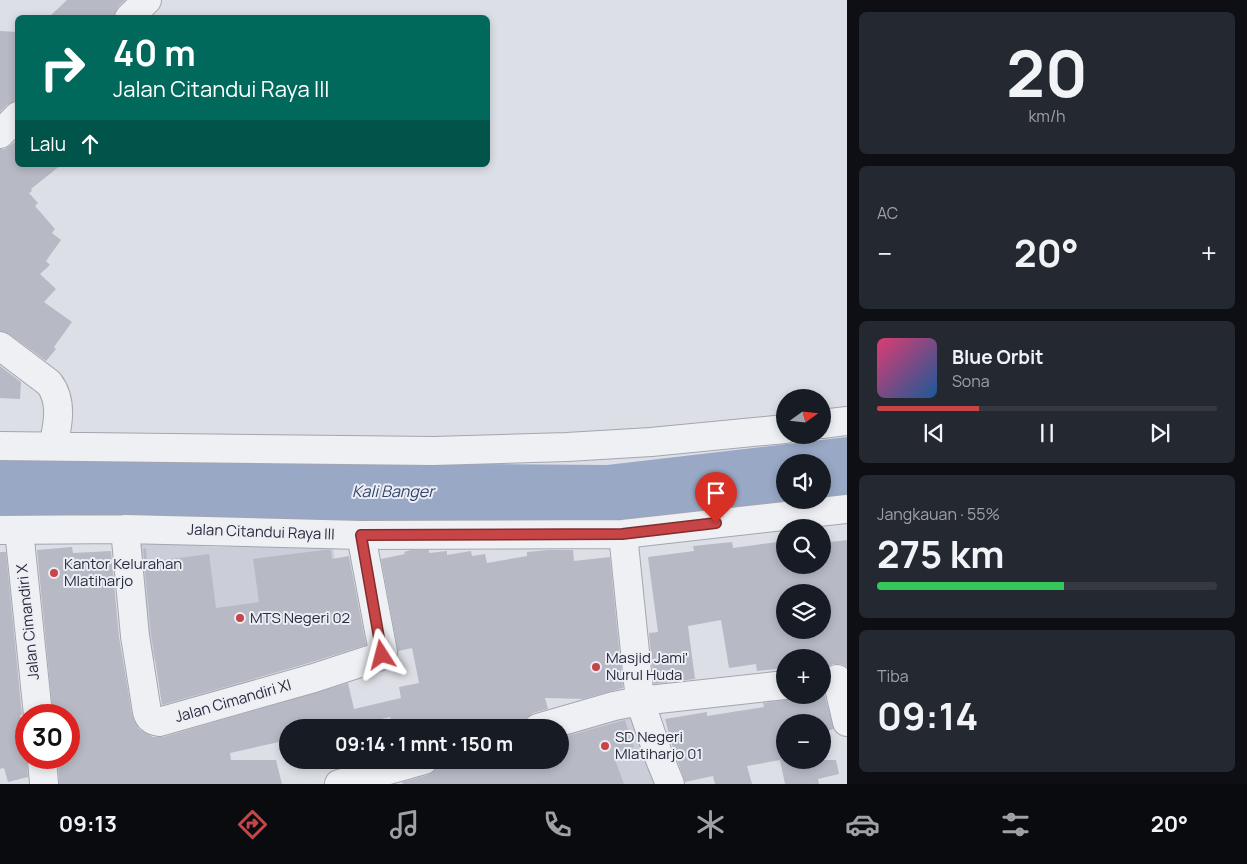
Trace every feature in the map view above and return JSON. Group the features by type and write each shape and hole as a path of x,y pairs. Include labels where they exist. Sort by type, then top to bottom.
{"street":[{"path":"133,15 147,0"},
{"path":"0,134 15,119"},
{"path":"0,346 49,383 55,390 59,413 53,446"},
{"path":"831,423 847,421"},
{"path":"0,446 433,451 567,447 651,442 776,429"},
{"name":"Jalan Citandui Raya III","path":"10,530 125,529 361,535 622,534 847,509"},
{"name":"Jalan Cimandiri XI","path":"125,529 135,636 146,712 149,718 159,722 314,678 381,656 383,652 361,535"},
{"name":"Jalan Cimandiri X","path":"10,530 36,704"},
{"path":"622,534 640,701 670,784"},
{"path":"835,679 847,722"},
{"path":"569,719 614,706 640,701 776,686"},
{"path":"43,769 44,784"},
{"path":"339,784 384,778 404,769"}],"shaded area":[{"name":"MTS Negeri 02","path":"134,541 216,547 333,545 338,592 158,660 143,661"},
{"name":"SD Negeri Mlatiharjo 01","path":"627,707 663,784 578,784 569,758 569,730"}],"water":[{"name":"Kali Banger","path":"847,437 847,497 831,499 831,454 776,454 776,506 613,526 0,520 0,460 607,465 787,444 831,444 831,439"}],"building":[{"path":"67,0 125,0 118,7 115,15 51,15"},
{"path":"0,31 15,32 15,102 7,105 0,112"},
{"path":"15,142 15,167 58,167 31,189 32,191 29,193 38,203 35,206 55,229 52,233 61,240 46,261 50,265 40,274 56,289 44,302 72,322 54,347 56,349 46,361 9,334 0,331 0,149"},
{"path":"0,366 21,382 20,399 0,398"},
{"path":"847,540 847,667 841,664 831,665 831,649 776,649 776,669 757,671 756,664 729,668 721,620 688,626 695,679 654,684 649,633 658,632 648,557 694,551 693,546 732,542 733,548 776,542 776,574 831,574 831,542"},
{"path":"72,547 73,553 111,551 119,637 132,714 139,729 153,737 163,737 348,683 354,709 401,698 399,687 419,683 412,648 398,651 381,559 405,554 404,552 411,550 429,550 429,553 447,551 447,555 471,551 472,556 485,554 487,563 527,556 527,552 548,550 573,550 574,561 610,557 623,688 583,699 545,698 548,709 533,713 526,719 391,719 390,717 381,719 279,719 279,742 230,753 231,760 276,760 282,784 59,784 58,769 80,769 80,704 52,704 37,550"},
{"name":"MTS Negeri 02","path":"146,548 147,562 209,554 216,608 259,602 253,559 324,550 331,550 332,559 349,556 366,645 162,705 151,634 143,549"},
{"path":"0,552 6,552 21,704 15,704 15,769 27,769 28,777 8,782 4,768 0,769"},
{"path":"776,701 776,704 827,704 830,714 776,714 776,761 747,766 752,784 715,784 713,776 685,782 665,719 707,712 707,716 764,707 763,703"},
{"path":"831,718 834,729 831,730"},
{"path":"625,720 634,747 613,754 624,784 403,784 402,782 428,775 436,769 569,769 569,736"},
{"path":"831,760 836,760 839,774 818,779 819,784 785,784 782,769 831,769"}],"place":[{"name":"Kantor Kelurahan Mlatiharjo","path":"54,573"},
{"name":"MTS Negeri 02","path":"240,618"},
{"name":"Masjid Jami' Nurul Huda","path":"596,667"},
{"name":"SD Negeri Mlatiharjo 01","path":"605,746"}],"route":[{"path":"382,655 383,652 361,535 622,534 716,523"}]}
